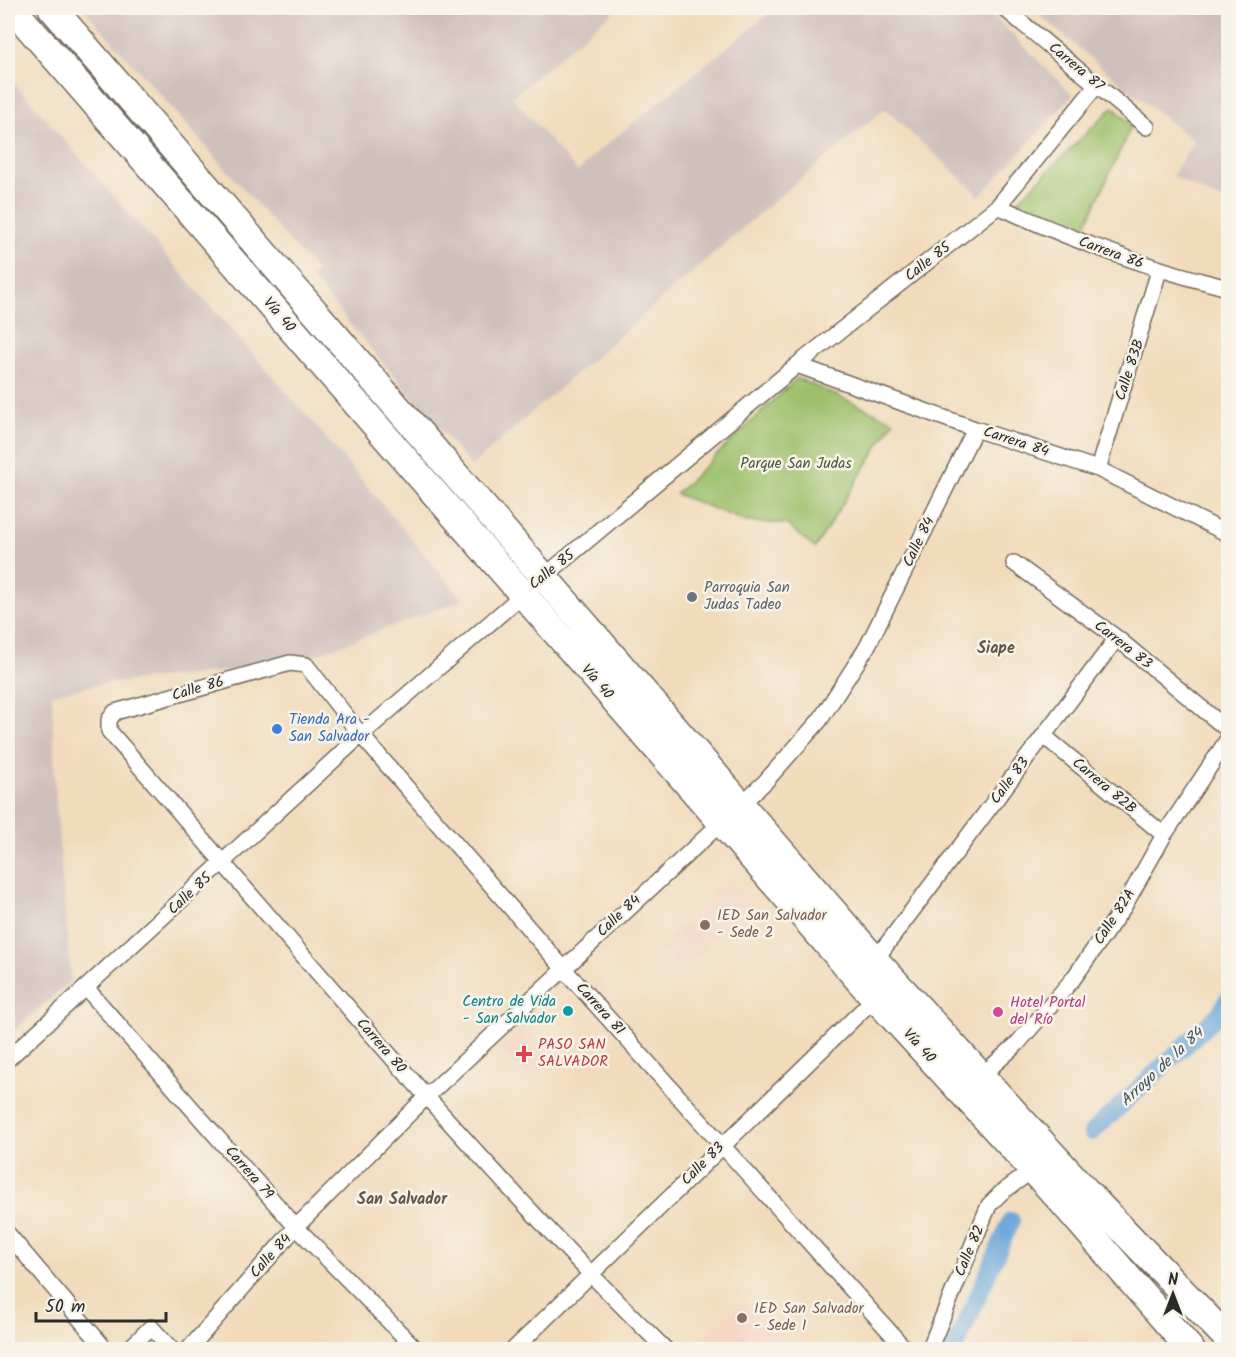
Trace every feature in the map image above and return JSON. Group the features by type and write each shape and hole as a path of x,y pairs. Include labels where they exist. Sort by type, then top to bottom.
{"highway":[{"name":"Vía 40","path":"12,8 521,596 730,813 876,979 1033,1170 1191,1350"},
{"name":"Vía 40","path":"52,8 544,578 730,813"},
{"name":"Vía 40","path":"876,979 980,1077 1228,1339"}],"street":[{"name":"Carrera 87","path":"1004,8 1147,127"},
{"name":"Calle 85","path":"8,1059 87,989 361,735 521,596 797,365 998,206 1097,85"},
{"name":"Carrera 86","path":"998,206 1061,235 1159,271 1228,288"},
{"name":"Calle 83B","path":"1098,469 1159,271"},
{"name":"Carrera 84","path":"797,365 975,429 1098,469 1228,534"},
{"name":"Calle 84","path":"188,1350 297,1227 426,1097 765,782 820,720 867,647 975,429"},
{"name":"Carrera 83","path":"1014,563 1117,638 1228,730"},
{"name":"Calle 83","path":"513,1350 721,1146 876,979 1044,736 1117,638"},
{"name":"Calle 86","path":"109,731 109,720 115,712 290,663 302,663"},
{"name":"Carrera 81","path":"302,663 361,735 563,968 906,1350"},
{"name":"Carrera 80","path":"109,731 426,1097 590,1275 666,1350"},
{"name":"Carrera 82B","path":"1044,736 1164,836"},
{"name":"Calle 82A","path":"980,1077 1017,1044 1073,979 1123,908 1164,836 1228,739"},
{"name":"Carrera 79","path":"87,989 297,1227 417,1350"},
{"name":"Calle 82","path":"928,1350 989,1205 1001,1193 1033,1170"},
{"path":"8,1234 106,1350"},
{"path":"128,1350 151,1327 172,1350"}],"shaded area":[{"path":"83,8 617,8 512,97 578,172 597,152 776,8 986,8 1073,95 980,196 885,109 770,204 471,466 311,278 317,272"},
{"path":"1032,8 1228,8 1228,200 1217,198 1172,176 1194,141 1101,67"},
{"path":"8,76 316,426 463,600 309,657 238,670 103,684 52,694 56,803 71,980 8,1036"},
{"name":"IED San Salvador - Sede 2","path":"728,879 752,904 682,971 659,947"},
{"name":"PASO SAN SALVADOR","path":"518,1027 552,1060 530,1081 498,1048"},
{"name":"IED San Salvador - Sede 1","path":"741,1301 780,1336 767,1349 693,1349"}],"green space":[{"path":"1113,107 1132,125 1081,236 1012,207"},
{"name":"Parque San Judas","path":"797,378 894,421 815,548 786,524 747,522 676,494"}],"waterway":[{"name":"Arroyo de la 84","path":"1092,1132 1220,1013 1228,999"},
{"name":"Arroyo de la 84","path":"954,1350 1011,1221"}],"place":[{"name":"Parroquia San Judas Tadeo","path":"692,597"},
{"name":"Tienda Ara - San Salvador","path":"277,729"},
{"name":"IED San Salvador - Sede 2","path":"705,925"},
{"name":"Centro de Vida - San Salvador","path":"568,1011"},
{"name":"Hotel Portal del Río","path":"998,1012"},
{"name":"PASO SAN SALVADOR","path":"524,1054"},
{"name":"IED San Salvador - Sede 1","path":"742,1318"}],"district":[{"name":"Siape","path":"996,648"},
{"name":"San Salvador","path":"402,1199"}]}
